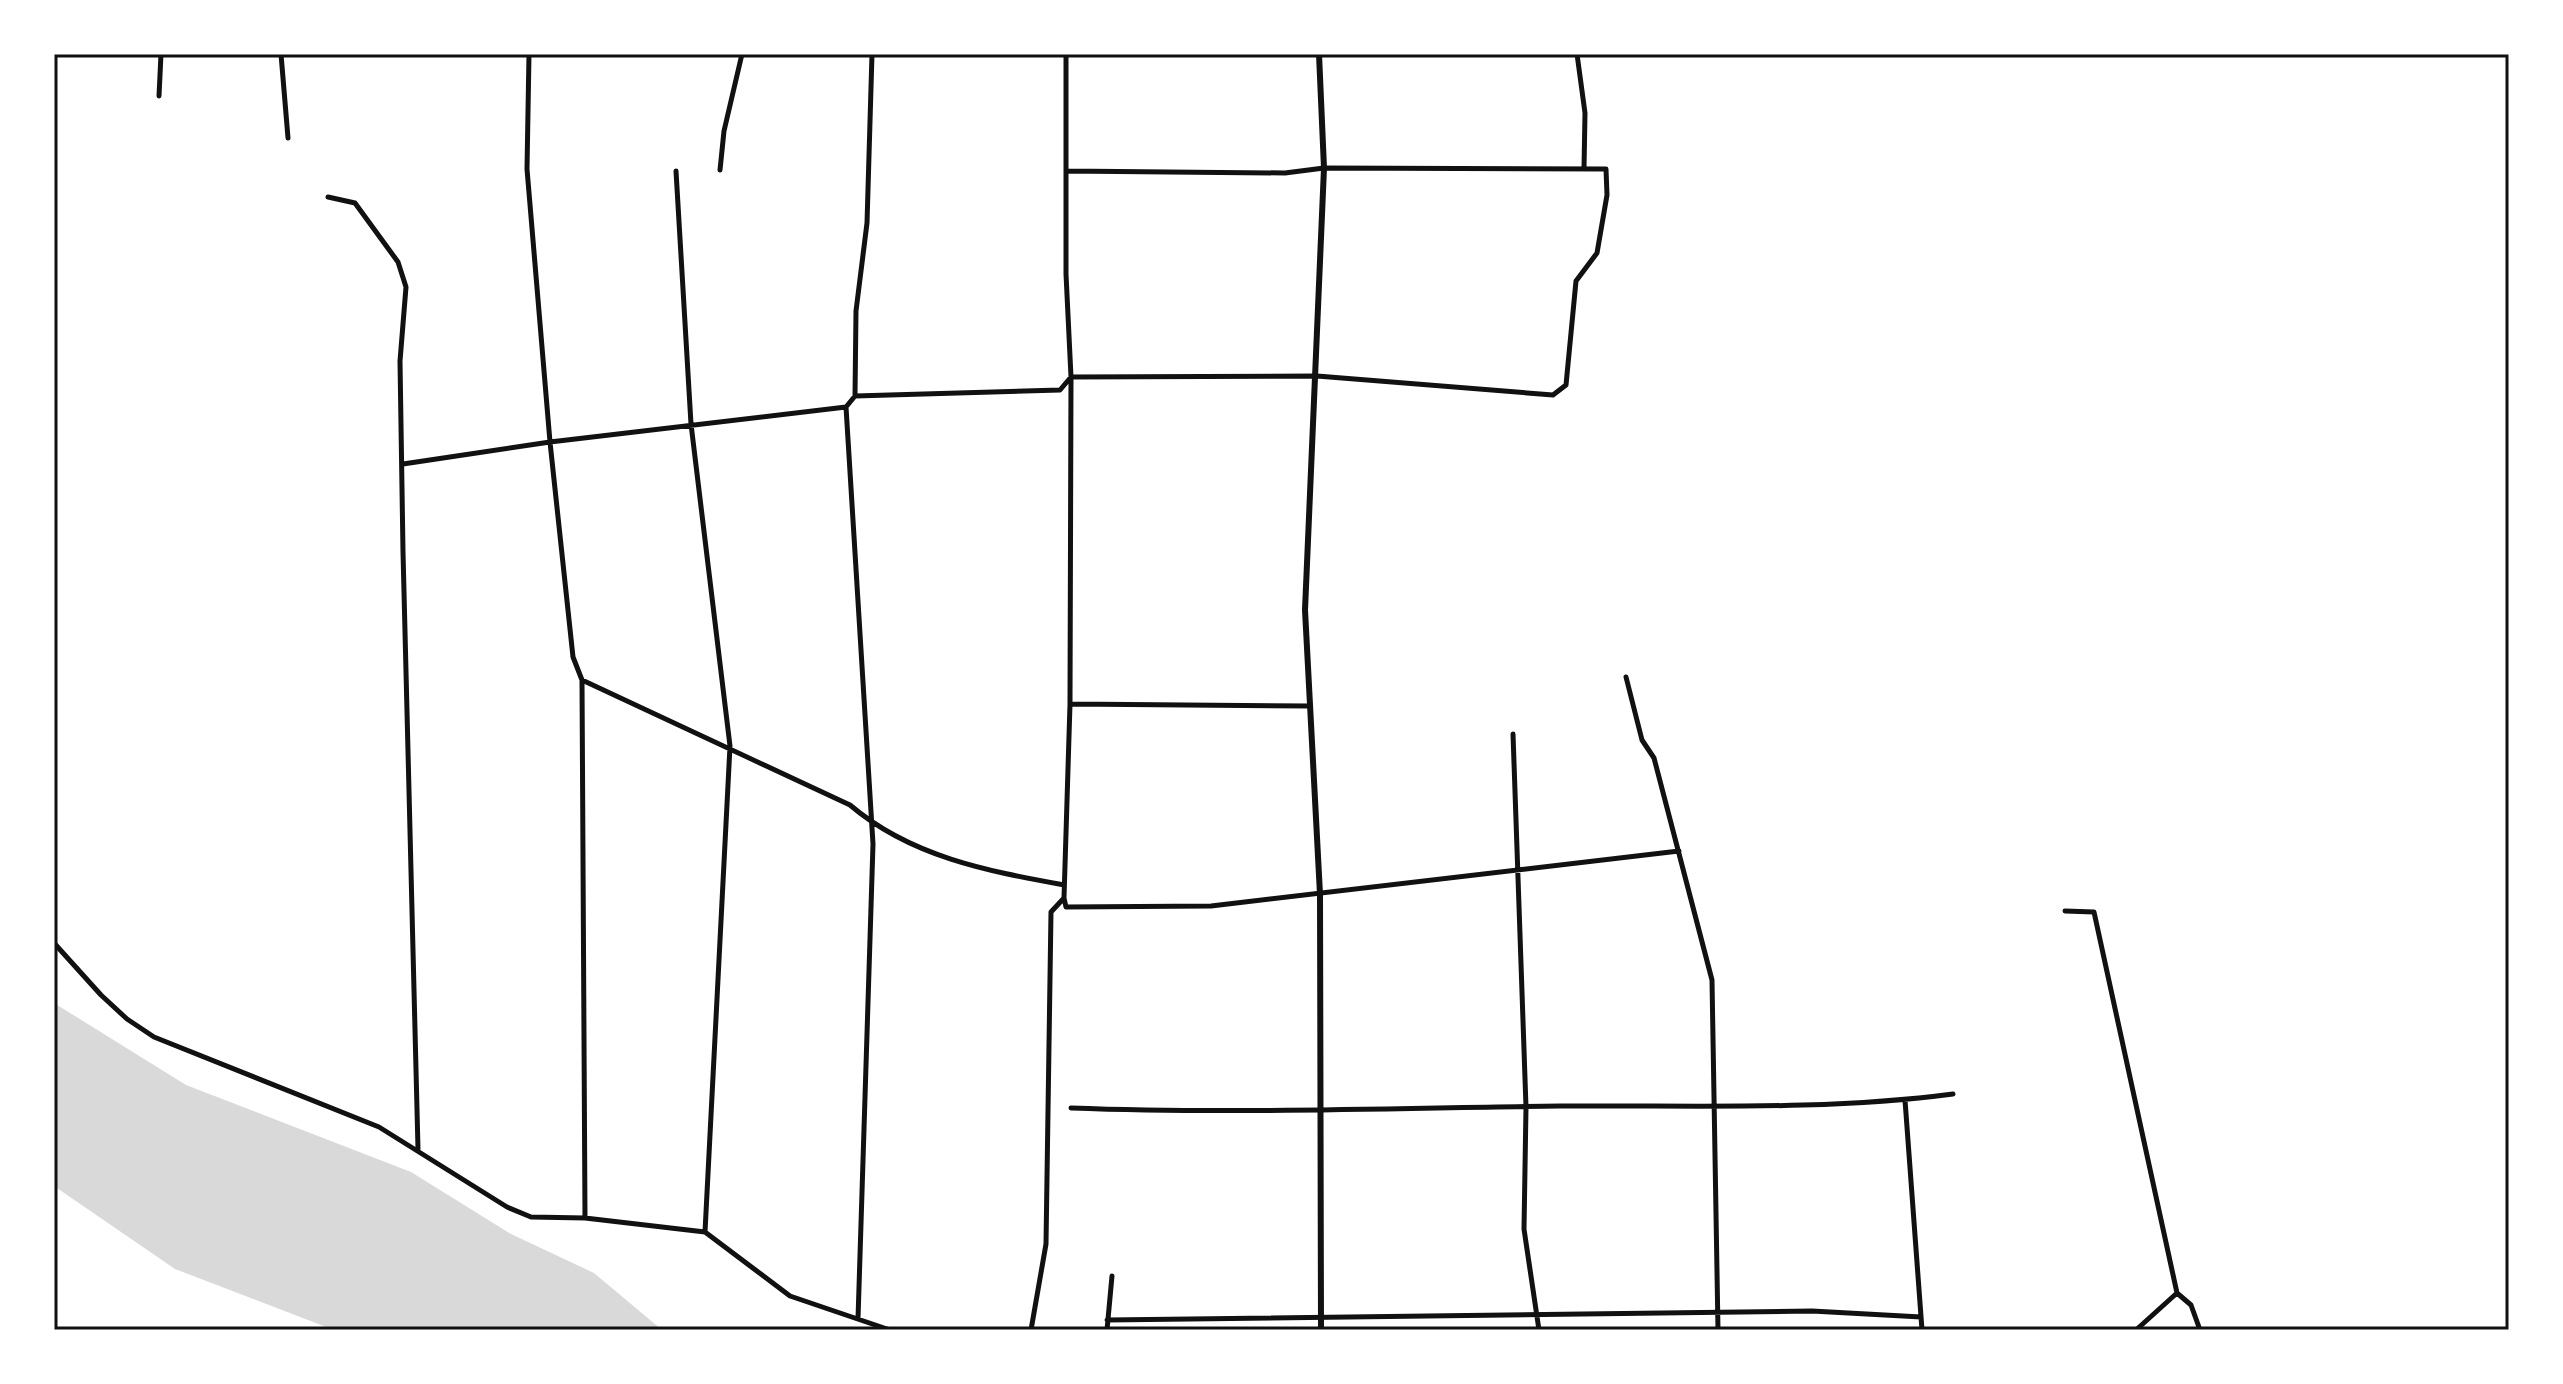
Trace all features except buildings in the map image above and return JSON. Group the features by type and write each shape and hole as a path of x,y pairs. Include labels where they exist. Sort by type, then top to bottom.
{"street":[{"path":"159,96 161,54"},
{"path":"281,54 288,138"},
{"path":"529,54 527,169 550,442 573,657 582,680 585,1218"},
{"path":"720,170 724,131 742,54"},
{"path":"858,1319 873,844 846,407 855,396 856,311 867,223 872,54"},
{"path":"1066,54 1071,377 1066,907 1128,909 1211,906 1679,851"},
{"path":"1319,54 1324,168 1305,610 1320,894 1321,1330"},
{"path":"1577,54 1585,113 1584,169"},
{"path":"855,396 1060,390 1071,377 1317,376 1553,395 1566,385 1576,281 1597,253 1607,195 1606,169 1324,168 1285,173 1066,171"},
{"path":"676,171 691,424 730,746 705,1232"},
{"path":"328,197 355,203 398,262 406,287 400,361 418,1149"},
{"path":"403,464 550,442 846,407"},
{"path":"1626,677 1642,740 1654,758 1712,980 1718,1330"},
{"path":"582,680 730,746 850,805 870,822 910,845 950,860 1064,885"},
{"path":"1070,704 1310,706"},
{"path":"1513,734 1526,1107 1524,1229 1539,1313 1539,1330"},
{"path":"1031,1330 1046,1244 1051,912 1064,898"},
{"path":"2065,911 2094,912 2177,1293 2191,1305 2200,1330"},
{"path":"54,943 101,995 127,1019 154,1037 379,1127 507,1207 531,1217 585,1218 705,1232 790,1296 890,1330"},
{"path":"1071,1108 1214,1112 1320,1107 1714,1105 1905,1100 1953,1094"},
{"path":"1905,1100 1922,1330"},
{"path":"1107,1330 1112,1276"},
{"path":"2136,1330 2177,1293"},
{"path":"1107,1320 1812,1311 1921,1317"}],"shaded area":[{"path":"54,1003 186,1085 411,1172 511,1234 594,1273 662,1330 334,1330 175,1269 54,1186"}]}
